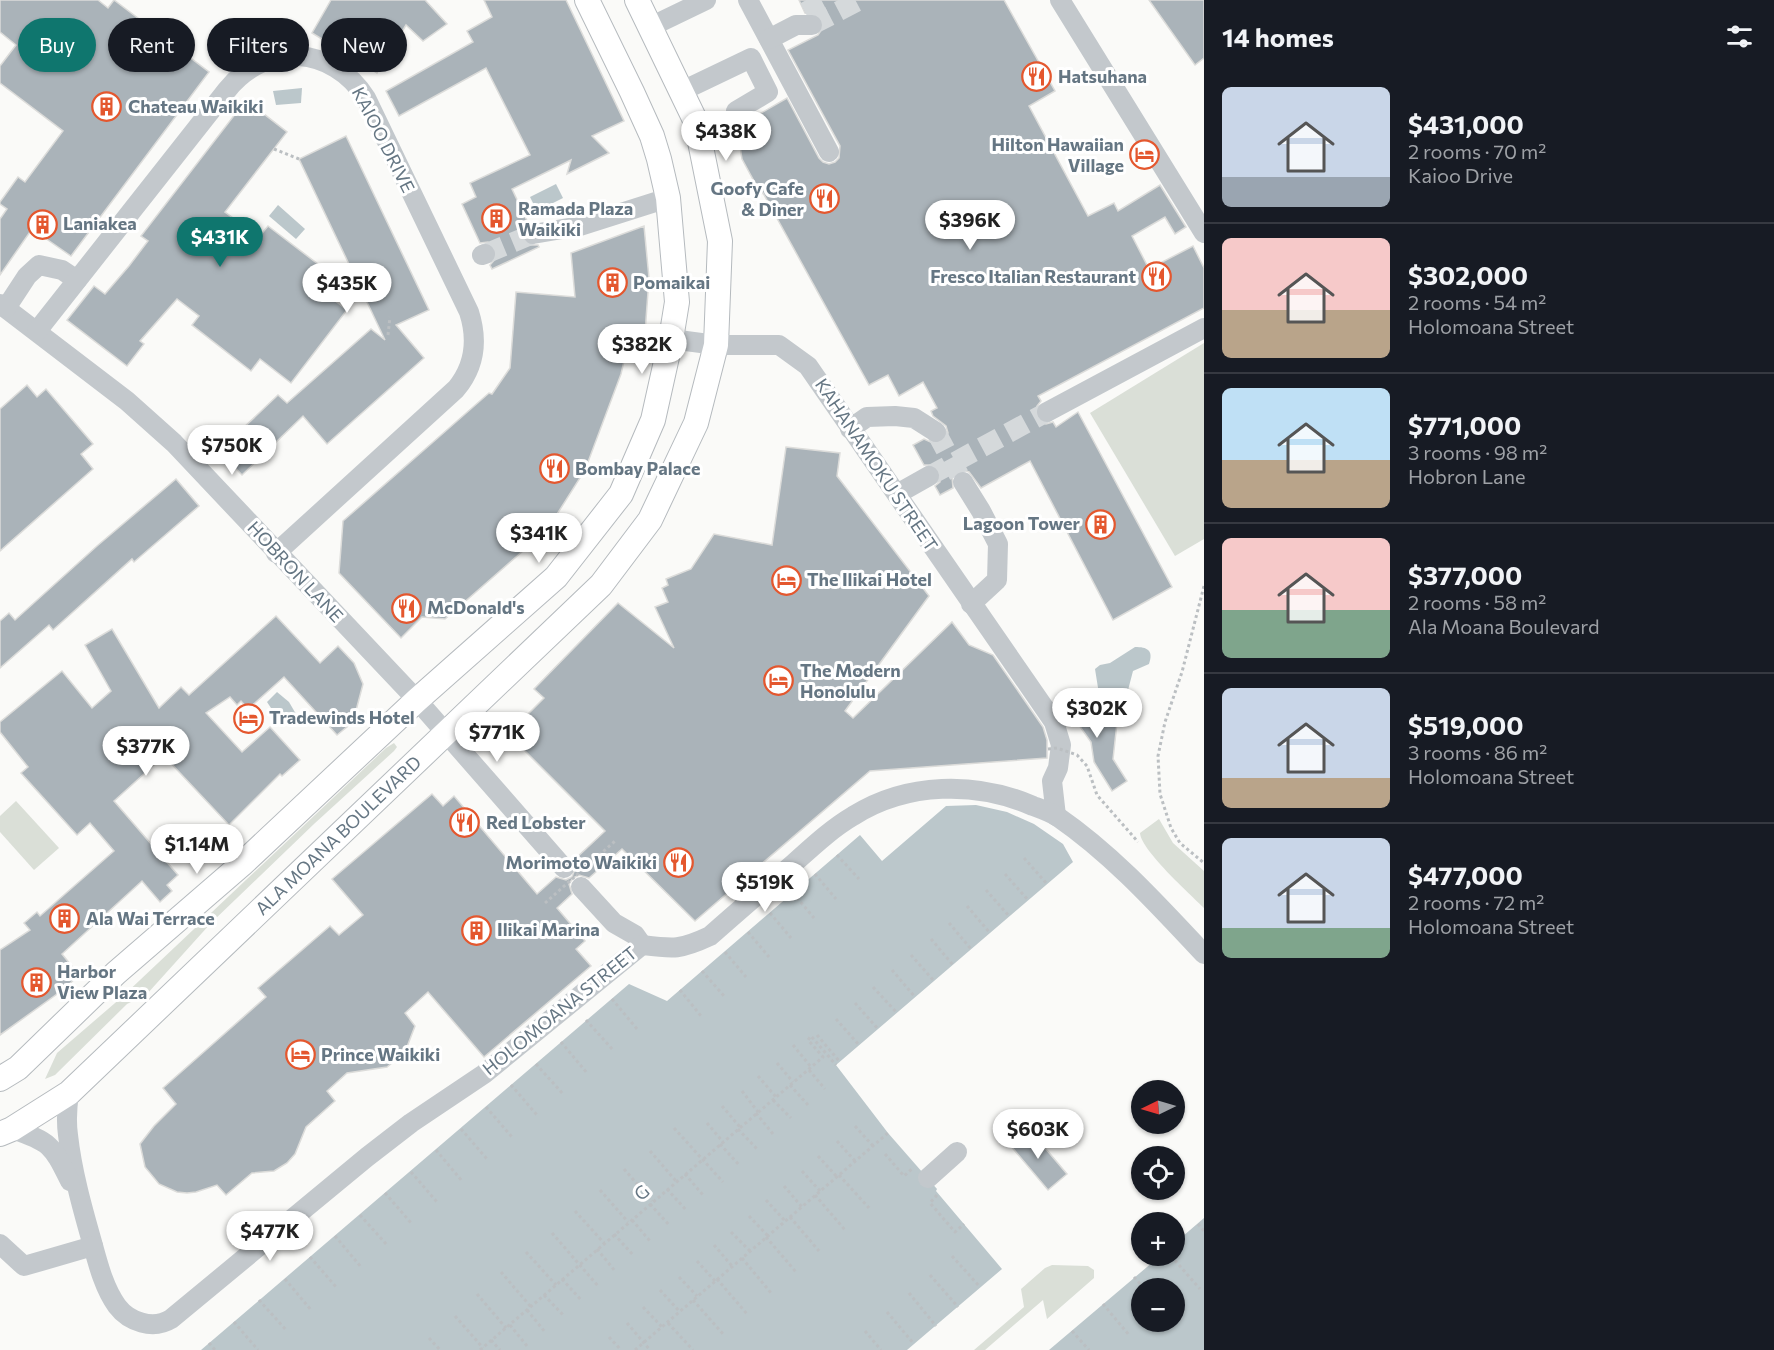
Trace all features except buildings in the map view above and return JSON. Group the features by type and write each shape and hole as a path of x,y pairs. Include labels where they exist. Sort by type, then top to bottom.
{"main road":[{"path":"0,1079 18,1068 116,973 241,865 417,700 556,577 621,494 653,420 671,339 676,302 668,198 652,136 587,0"},
{"name":"ALA MOANA BOULEVARD","path":"6,1131 69,1093 600,585 650,520 696,423 716,345 720,241 696,122 637,0"}],"street":[{"path":"650,27 706,0"},
{"path":"748,0 829,152"},
{"path":"1060,0 1204,233"},
{"path":"769,39 804,21"},
{"name":"KAIOO DRIVE","path":"37,331 232,84 248,70 274,58 294,56 313,58 339,70 360,90 469,312 475,336 473,352 469,368 456,389 276,553"},
{"path":"682,91 750,58 768,92 736,111"},
{"path":"533,234 580,226 668,198"},
{"path":"3,306 39,265 62,270 77,280"},
{"name":"HOBRON LANE","path":"3,306 127,401 174,443 417,700 564,868"},
{"path":"1047,412 1204,327"},
{"name":"KAHANAMOKU STREET","path":"671,339 716,345 779,345 808,366 1054,722 1061,745 1058,768 1052,781 1056,816"},
{"path":"850,429 867,417 895,416 914,418 936,432"},
{"path":"897,494 929,476"},
{"path":"963,482 998,544 996,580 971,604"},
{"path":"1021,800 1052,781"},
{"name":"HOLOMOANA STREET","path":"69,1093 66,1109 67,1134 80,1199 102,1277 118,1307 140,1322 155,1325 168,1321 368,1157 411,1123 484,1074 642,945 674,949 710,936 827,835 854,815 887,798 925,790 962,788 1021,800 1056,816 1136,882 1204,954"},
{"path":"581,887 614,923 635,935 642,945"},
{"name":"HOLOMOANA STREET","path":"6,1131 39,1138 55,1151 80,1199"},
{"path":"927,1179 957,1152"},
{"path":"0,1244 24,1266 93,1246"}],"path":[{"path":"274,148 298,159"},
{"path":"388,335 390,317"},
{"path":"1204,586 1182,672 1165,722 1158,756 1160,794 1171,828 1180,843 1204,863"},
{"path":"1048,749 1057,748 1077,755 1087,766 1097,795 1138,842"},
{"path":"545,903 615,841"},
{"path":"837,855 859,879"},
{"path":"1024,858 1047,884"},
{"path":"815,874 836,899"},
{"path":"1005,874 1028,900"},
{"path":"986,890 1009,916"},
{"path":"793,893 814,918"},
{"path":"967,906 990,933"},
{"path":"770,913 791,938"},
{"path":"949,923 971,949"},
{"path":"748,932 769,957"},
{"path":"931,939 953,965"},
{"path":"725,952 746,977"},
{"path":"911,955 934,981"},
{"path":"892,970 915,997"},
{"path":"702,971 724,996"},
{"path":"873,987 897,1013"},
{"path":"680,990 701,1016"},
{"path":"612,999 637,1029"},
{"path":"855,1003 878,1029"},
{"path":"836,1019 859,1045"},
{"path":"586,1020 613,1050"},
{"name":"G","path":"481,1349 823,1057 807,1040 811,1036 838,1064 817,1035"},
{"path":"561,1042 587,1073"},
{"path":"793,1045 825,1089"},
{"path":"536,1064 563,1094"},
{"path":"777,1064 808,1105"},
{"path":"758,1076 791,1118"},
{"path":"511,1085 537,1115"},
{"path":"742,1091 773,1134"},
{"path":"722,1106 757,1149"},
{"path":"486,1107 512,1137"},
{"path":"706,1123 739,1165"},
{"path":"855,1126 873,1146"},
{"path":"674,1128 723,1182"},
{"path":"461,1129 487,1159"},
{"path":"634,1350 888,1133"},
{"path":"837,1141 855,1161"},
{"path":"436,1150 462,1181"},
{"path":"650,1151 676,1181"},
{"path":"885,1154 904,1176 927,1179 930,1203 955,1232 964,1224"},
{"path":"818,1156 869,1208"},
{"path":"624,1169 669,1225"},
{"path":"802,1171 820,1191"},
{"path":"411,1172 437,1202"},
{"path":"685,1174 704,1195"},
{"path":"784,1186 802,1207"},
{"path":"667,1189 686,1210"},
{"path":"600,1190 650,1241"},
{"path":"385,1193 412,1224"},
{"path":"815,1195 845,1230"},
{"path":"766,1200 785,1221"},
{"path":"575,1211 604,1243"},
{"path":"360,1215 387,1245"},
{"path":"749,1216 796,1272"},
{"path":"790,1217 819,1251"},
{"path":"1197,1224 1204,1231"},
{"path":"731,1232 750,1251"},
{"path":"552,1233 598,1286"},
{"path":"614,1234 633,1255"},
{"path":"335,1236 361,1267"},
{"path":"714,1245 732,1266"},
{"path":"597,1249 615,1271"},
{"path":"526,1252 556,1285"},
{"path":"952,1256 980,1287"},
{"path":"310,1257 336,1288"},
{"path":"742,1258 771,1293"},
{"path":"697,1261 747,1314"},
{"path":"1180,1266 1200,1289"},
{"path":"501,1272 545,1332"},
{"path":"930,1275 958,1307"},
{"path":"679,1277 697,1296"},
{"path":"285,1279 311,1310"},
{"path":"562,1279 581,1300"},
{"path":"660,1290 680,1312"},
{"path":"909,1293 936,1326"},
{"path":"477,1294 506,1328"},
{"path":"544,1295 564,1316"},
{"path":"259,1300 287,1331"},
{"path":"693,1300 723,1334"},
{"path":"1103,1304 1129,1335"},
{"path":"643,1307 662,1327"},
{"path":"887,1312 914,1344"},
{"path":"455,1316 481,1349"},
{"path":"234,1322 258,1350"},
{"path":"667,1322 693,1350"},
{"path":"627,1323 650,1350"},
{"path":"510,1325 527,1346"},
{"path":"1072,1330 1089,1350"},
{"path":"865,1331 881,1350"},
{"path":"609,1337 621,1350"},
{"path":"429,1338 440,1350"},
{"path":"491,1340 500,1350"},
{"path":"209,1343 215,1350"}],"shaded area":[{"path":"302,88 301,103 276,105 273,91"},
{"path":"556,184 563,198 537,211 530,197"},
{"path":"278,205 305,229 296,239 269,216"},
{"path":"1204,343 1204,539 1175,556 1090,413"},
{"path":"1135,647 1148,650 1151,655 1149,664 1133,671 1127,694 1104,696 1099,694 1095,669 1100,665 1110,663"},
{"path":"277,692 289,702 296,714 288,722 275,714 267,702"},
{"path":"394,743 397,747 394,751 211,923 147,994 127,1004 55,1075 45,1079 57,1053 122,997 386,748"},
{"path":"16,801 59,848 34,870 0,832 0,816"},
{"path":"976,805 1007,812 1034,824 1063,844 1073,862 836,1065 888,1133 1002,1269 907,1350 201,1350 629,984 667,1001 860,835 882,861 946,806"},
{"path":"1159,819 1173,843 1204,871 1204,908 1167,872 1142,841 1140,833"},
{"path":"1204,1218 1204,1350 1049,1350 1131,1281 1131,1332 1185,1332 1185,1278 1134,1278 1148,1266 1185,1266 1185,1234"},
{"path":"1052,1265 1088,1266 1094,1270 1094,1278 1047,1319 1043,1300 985,1350 974,1350 1024,1307 1021,1289 1045,1268"}],"tunnel":[{"path":"805,12 828,0"},
{"path":"812,25 860,0"},
{"path":"485,254 533,234"},
{"path":"929,476 1047,412"},
{"path":"936,432 959,475"}],"place":[{"name":"Hatsuhana","path":"1037,77"},
{"name":"Chateau Waikiki","path":"107,107"},
{"name":"Hilton Hawaiian Village","path":"1145,155"},
{"name":"Goofy Cafe & Diner","path":"825,199"},
{"name":"Ramada Plaza Waikiki","path":"497,219"},
{"name":"Laniakea","path":"42,224"},
{"name":"Fresco Italian Restaurant","path":"1157,277"},
{"name":"Pomaikai","path":"612,283"},
{"name":"Bombay Palace","path":"554,469"},
{"name":"Lagoon Tower","path":"1101,524"},
{"name":"The Ilikai Hotel","path":"786,580"},
{"name":"McDonald's","path":"406,608"},
{"name":"The Modern Honolulu","path":"779,681"},
{"name":"Tradewinds Hotel","path":"248,718"},
{"name":"Red Lobster","path":"465,823"},
{"name":"Morimoto Waikiki","path":"678,863"},
{"name":"Ala Wai Terrace","path":"65,919"},
{"name":"Ilikai Marina","path":"476,930"},
{"name":"Harbor View Plaza","path":"36,982"},
{"name":"Prince Waikiki","path":"300,1055"}]}
